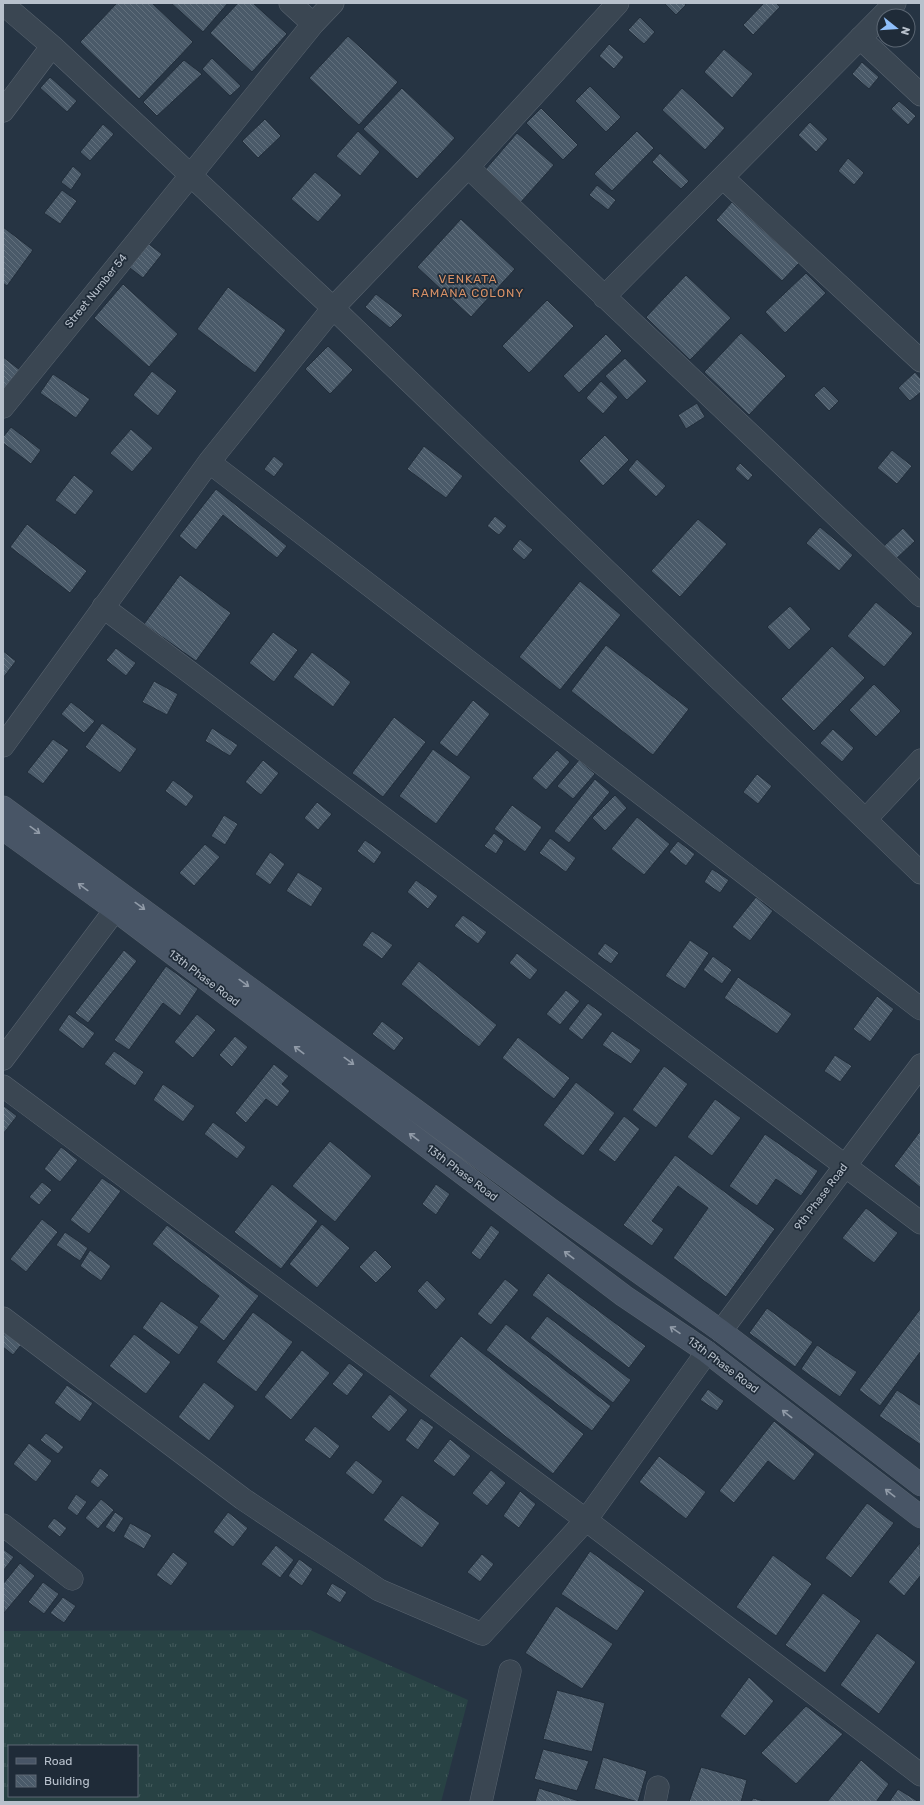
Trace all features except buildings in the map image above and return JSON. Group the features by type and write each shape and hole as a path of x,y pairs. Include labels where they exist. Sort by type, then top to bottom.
{"street":[{"path":"290,3 313,24"},
{"name":"Street Number 54","path":"3,407 189,175 313,24 333,3"},
{"path":"3,746 209,462 332,308 468,167 618,3"},
{"path":"604,297 895,3"},
{"path":"3,4 52,46 332,308 921,873"},
{"path":"860,38 921,95"},
{"path":"3,111 52,46"},
{"path":"468,167 921,596"},
{"path":"723,178 921,361"},
{"path":"209,462 921,1009"},
{"path":"103,607 921,1223"},
{"path":"866,819 921,760"},
{"name":"13th Phase Road","path":"3,807 125,895 550,1209 721,1331 921,1485"},
{"name":"13th Phase Road","path":"3,829 115,910 624,1296 707,1352 921,1517"},
{"path":"3,1059 115,910"},
{"name":"9th Phase Road","path":"721,1331 921,1065"},
{"path":"3,1086 586,1520 921,1775"},
{"path":"624,1296 645,1276"},
{"path":"3,1318 243,1499 378,1590 482,1634 586,1520 707,1352"},
{"path":"3,1525 72,1579"},
{"path":"481,1802 510,1671"}],"green space":[{"path":"310,1630 468,1700 441,1802 3,1802 3,1631"}],"district":[{"name":"VENKATA RAMANA COLONY","path":"468,286"}]}
